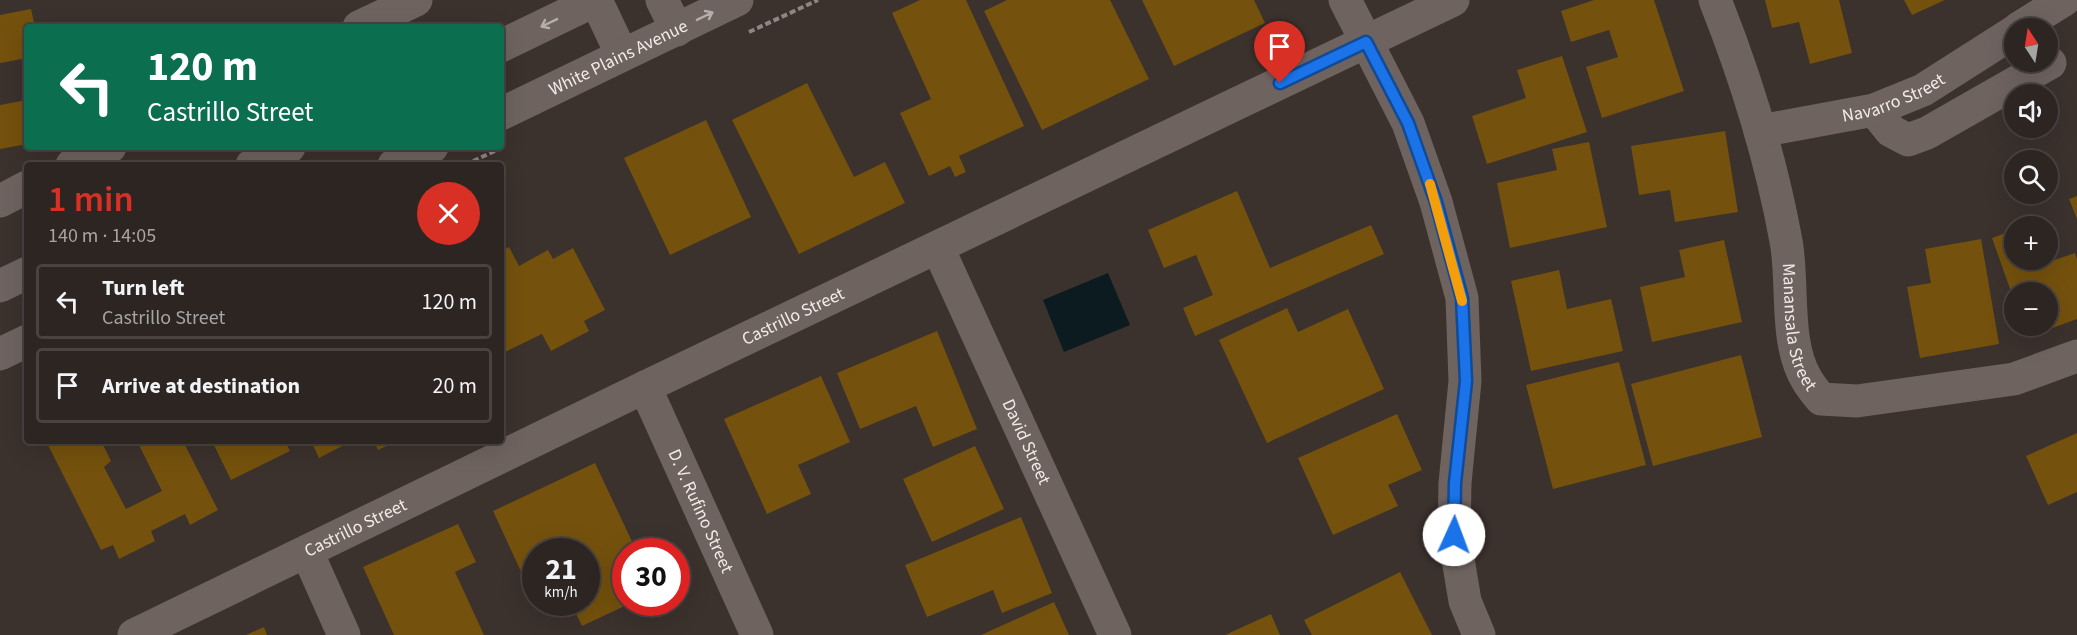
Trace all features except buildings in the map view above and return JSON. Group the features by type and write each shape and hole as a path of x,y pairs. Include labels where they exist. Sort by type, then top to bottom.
{"street":[{"path":"365,24 416,0"},
{"path":"504,45 596,0 622,55"},
{"path":"662,0 677,30"},
{"name":"White Plains Avenue","path":"504,113 737,0"},
{"path":"1345,0 1408,123 1436,202 1462,298 1466,381 1455,483 1454,535 1465,601 1479,635"},
{"name":"Castrillo Street","path":"134,635 1453,0"},
{"name":"Manansala Street","path":"1715,0 1738,57 1760,131 1787,243 1794,346 1806,379 1821,399 1857,401 2014,379 2077,356"},
{"path":"2035,18 2064,0"},
{"name":"Navarro Street","path":"1760,131 1874,110 1923,90 2004,38"},
{"path":"1874,110 1891,131 1908,140 1927,133 2034,72"},
{"path":"78,162 104,150"},
{"path":"258,162 283,150"},
{"path":"400,162 426,150"},
{"path":"0,190 24,186"},
{"path":"0,201 24,188"},
{"name":"David Street","path":"938,248 1115,635"},
{"path":"0,286 24,274"},
{"path":"0,354 24,342"},
{"name":"D. V. Rufino Street","path":"645,387 757,635"},
{"path":"307,552 344,635"}],"shaded area":[{"path":"1108,273 1130,325 1064,352 1043,300"}],"slow traffic":[{"path":"1430,184 1462,301"}],"route":[{"path":"1280,83 1366,42 1408,123 1436,202 1462,298 1466,381 1455,483 1454,535"}]}
